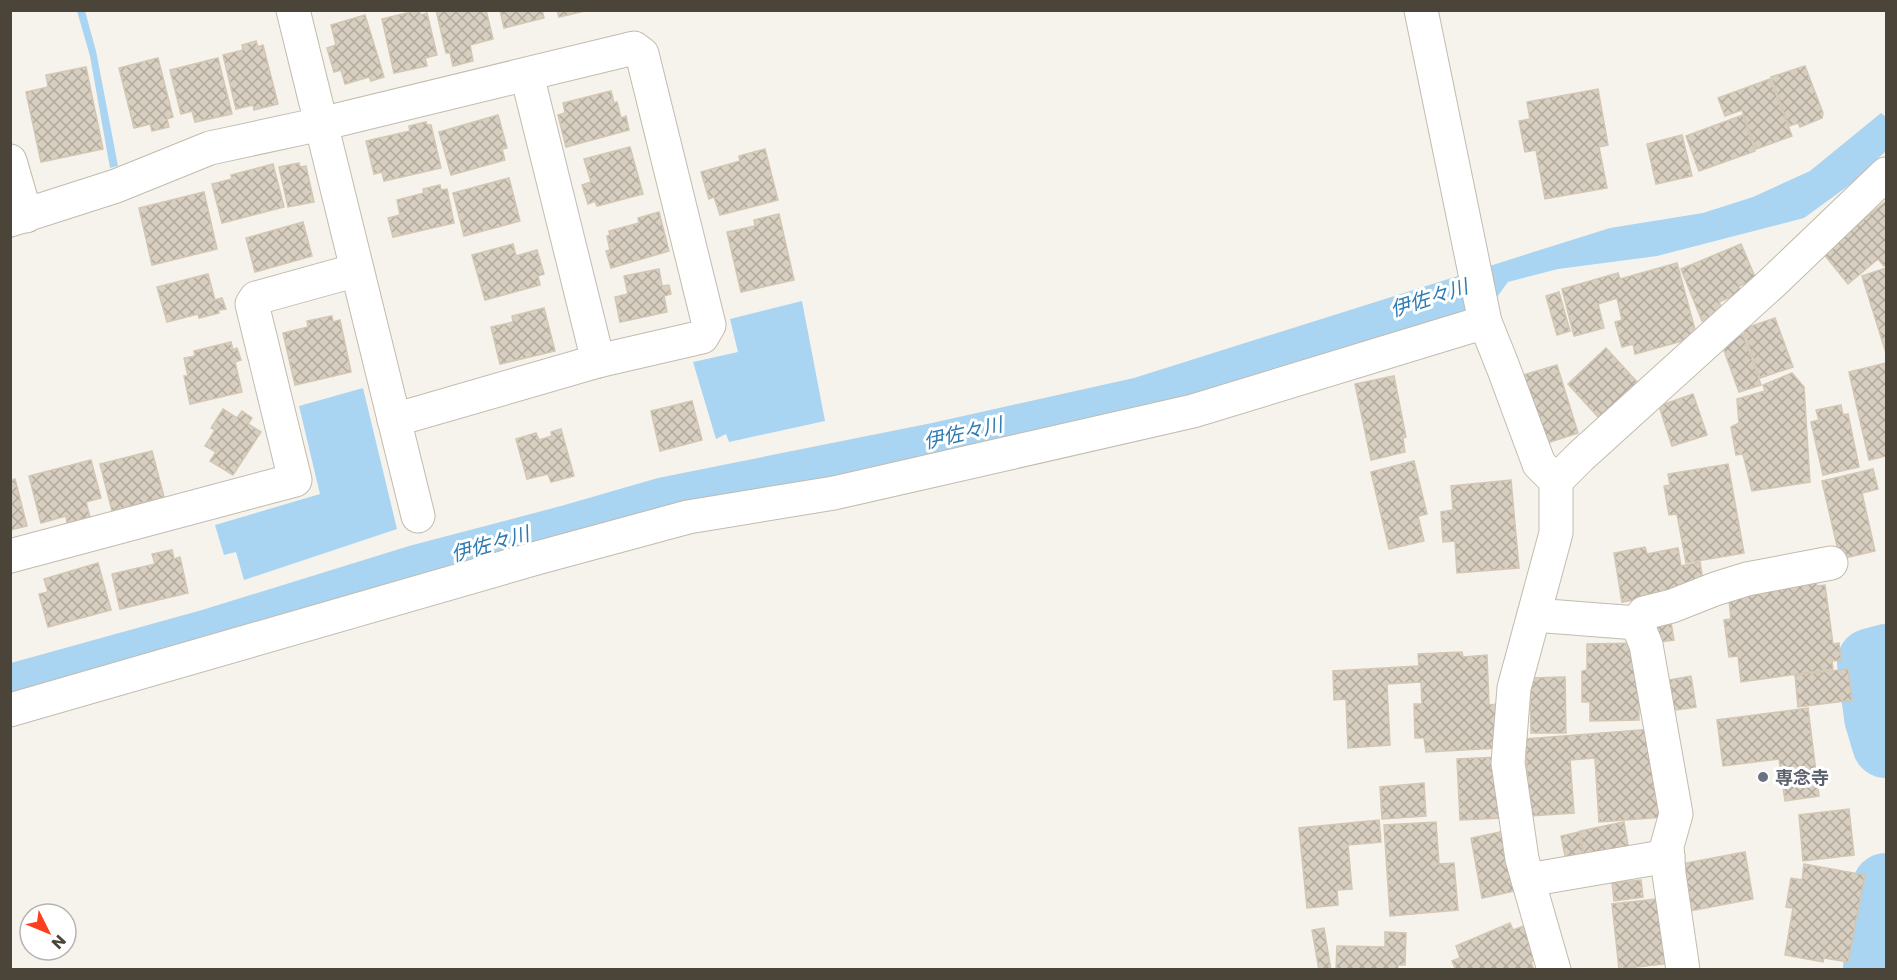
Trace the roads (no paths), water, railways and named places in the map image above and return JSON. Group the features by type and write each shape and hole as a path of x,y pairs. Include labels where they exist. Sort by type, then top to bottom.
{"street":[{"path":"292,10 417,516"},
{"path":"1421,10 1484,317 1539,464 1556,481 1556,533 1514,688 1508,763 1522,859 1554,969"},
{"path":"10,161 18,218 116,186 210,148 321,124 634,48 642,54 645,65 709,326 702,337 598,361 394,420"},
{"path":"527,75 598,361"},
{"path":"1556,481 1887,174"},
{"path":"10,556 295,480 252,304 256,298 357,270"},
{"path":"10,710 526,561 687,517 834,493 1193,411 1484,317"},
{"path":"1637,623 1644,613 1672,606 1748,579 1831,563"},
{"path":"1534,615 1637,623"},
{"path":"1637,623 1646,645 1676,814 1667,846 1683,969"},
{"path":"1528,880 1668,856"}],"water":[{"path":"77,11 85,11 96,51 118,166 110,168 90,56"},
{"name":"伊佐々川","path":"1881,113 1886,117 1886,151 1852,183 1804,218 1657,256 1558,269 1508,282 1494,301 1290,368 1120,416 11,696 11,663 202,610 409,546 658,478 932,423 1134,378 1610,228 1703,213 1753,197 1810,171"},
{"path":"802,301 825,421 729,442 726,434 716,439 693,362 738,352 730,319"},
{"path":"363,388 397,529 244,580 236,552 224,555 215,525 320,494 299,406"},
{"path":"1886,635 1886,674 1852,681 1843,645"}],"waterway":[{"path":"1886,658 1871,662 1878,717 1886,744"},
{"path":"1877,970 1879,920 1886,887"}],"place":[{"name":"専念寺","path":"1763,777"}]}
